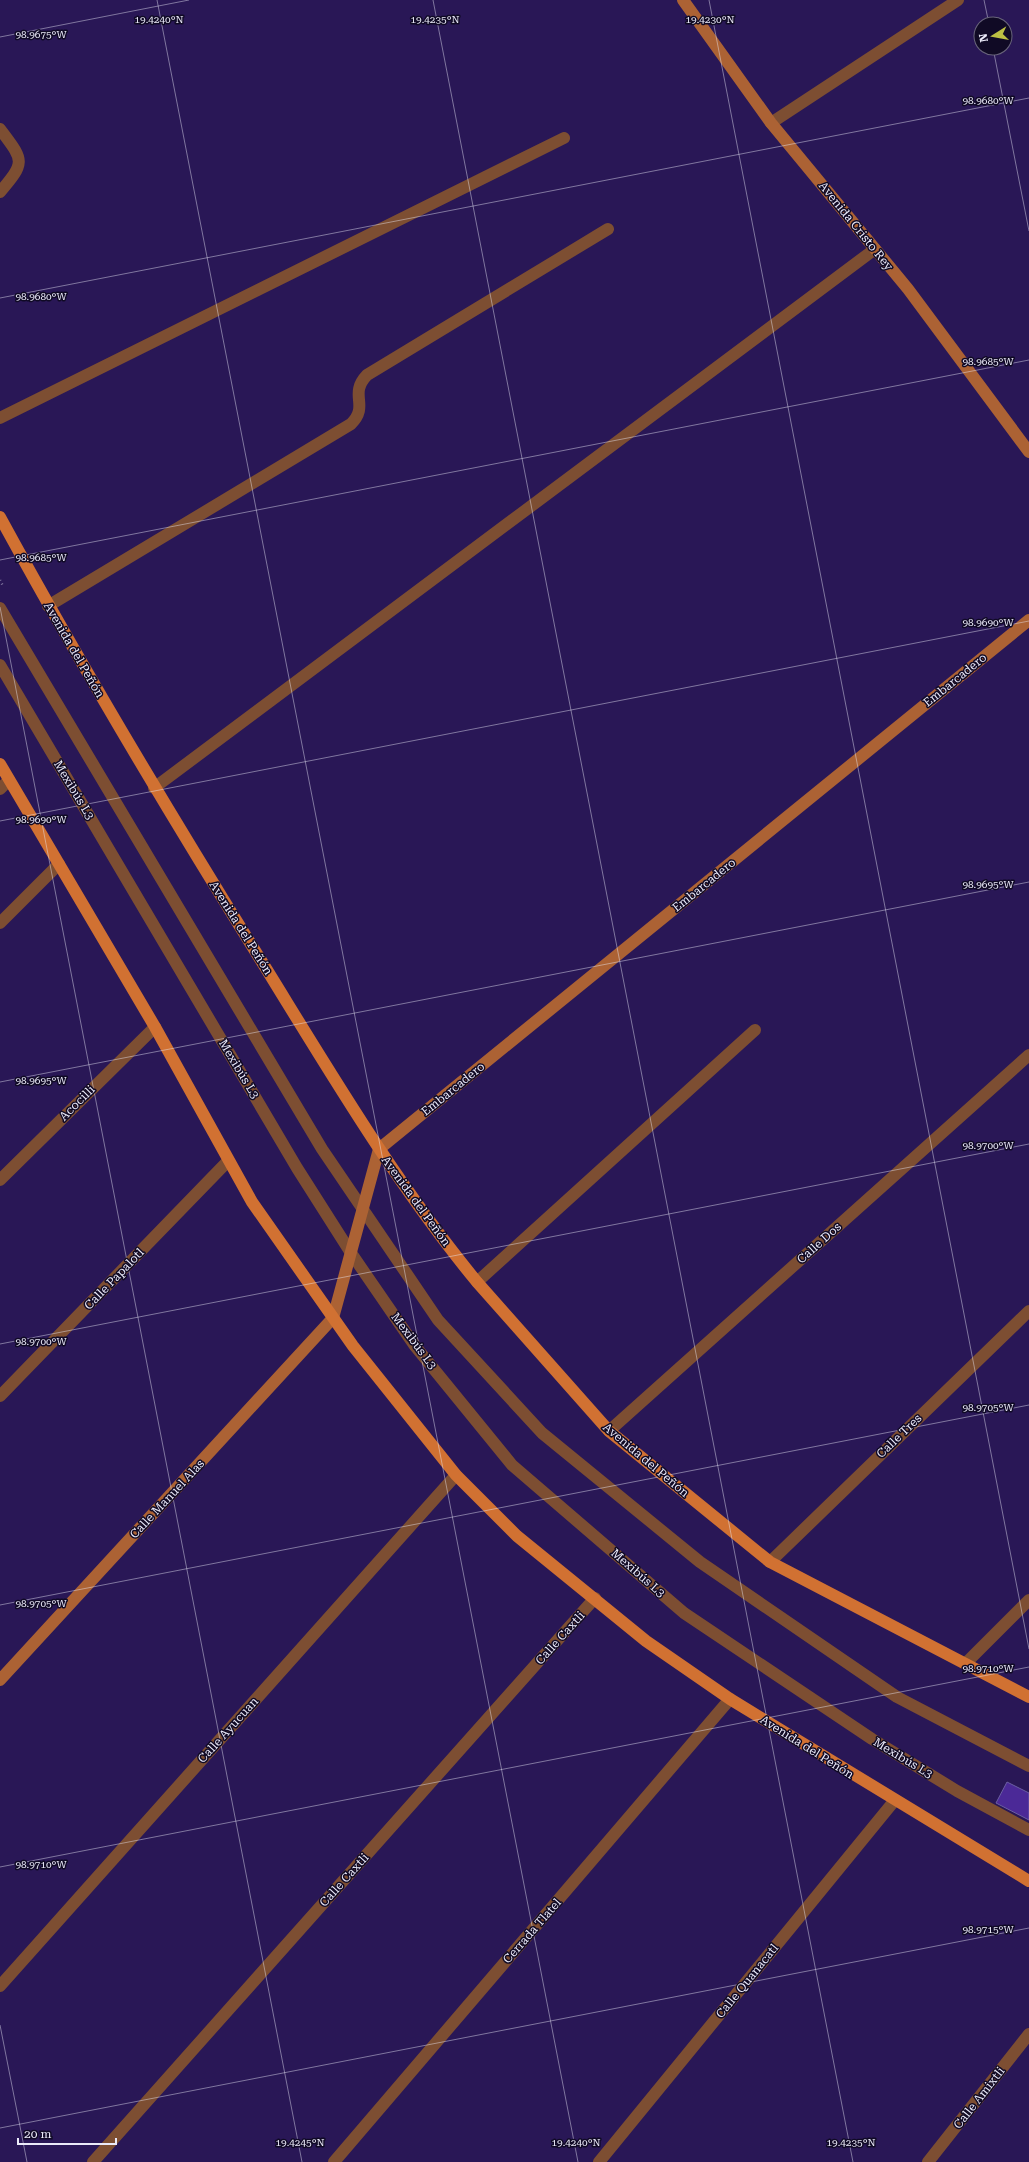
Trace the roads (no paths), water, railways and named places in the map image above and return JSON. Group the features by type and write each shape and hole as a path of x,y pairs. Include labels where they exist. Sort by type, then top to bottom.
{"main road":[{"name":"Avenida del Peñón","path":"0,517 48,606 154,788 379,1149 477,1282 609,1431 770,1562 1029,1697"},
{"name":"Avenida del Peñón","path":"0,764 155,1027 252,1202 333,1318 456,1475 517,1536 646,1641 730,1699 1029,1881"}],"street":[{"name":"Avenida Cristo Rey","path":"683,0 771,123 908,290 1029,452"},
{"path":"771,123 958,0"},
{"path":"0,129 16,151 19,159 19,167 0,192"},
{"path":"0,418 564,138"},
{"path":"48,606 351,424 358,417 360,408 357,392 360,382 366,375 608,229"},
{"path":"154,788 875,249"},
{"path":"0,608 318,1143 438,1320 542,1433 700,1562 891,1693 1029,1766"},
{"name":"Embarcadero","path":"379,1149 1029,620"},
{"name":"Mexibús L3","path":"0,665 298,1168 351,1253 415,1346 512,1465 684,1613 872,1739 957,1791 1029,1830"},
{"path":"0,789 9,780"},
{"path":"0,923 59,864"},
{"name":"Acocilli","path":"0,1180 155,1027"},
{"path":"477,1282 755,1030"},
{"name":"Calle Dos","path":"609,1431 1029,1055"},
{"path":"333,1318 379,1149"},
{"name":"Calle Papalotl","path":"0,1396 228,1161"},
{"name":"Calle Tres","path":"770,1562 1029,1311"},
{"name":"Calle Manuel Alas","path":"0,1680 333,1318"},
{"name":"Calle Ayucuan","path":"0,1986 456,1475"},
{"name":"Calle Caxtli","path":"92,2162 595,1598"},
{"path":"966,1663 1029,1600"},
{"name":"Cerrada Tlatel","path":"334,2162 730,1699"},
{"name":"Calle Quanacatl","path":"599,2162 895,1800"},
{"name":"Calle Amixtli","path":"928,2162 1029,2034"}]}
